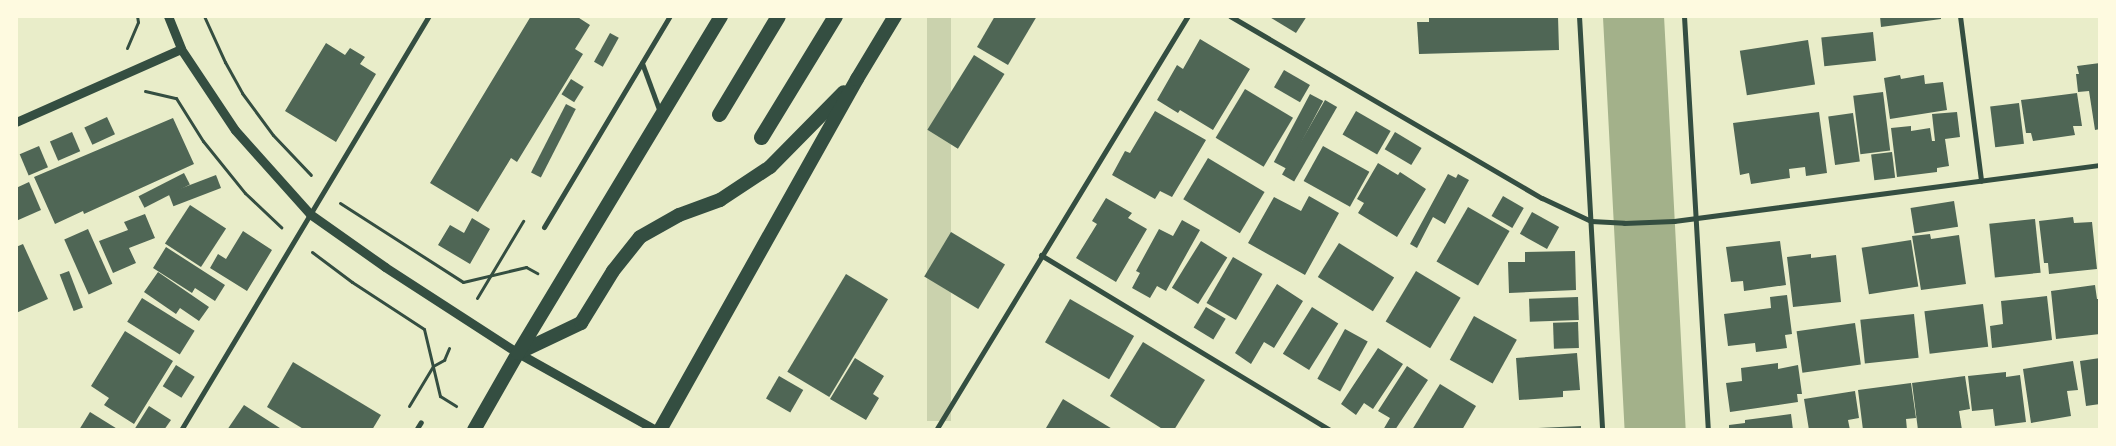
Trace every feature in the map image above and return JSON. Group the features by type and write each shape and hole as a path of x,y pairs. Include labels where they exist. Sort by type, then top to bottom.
{"highway":[{"path":"474,430 518,353 721,16"},
{"path":"718,114 778,16"},
{"path":"761,136 835,16"},
{"path":"660,430 894,16"},
{"path":"518,353 581,323 612,271 640,237 679,214 720,200 770,167 857,79"}],"street":[{"path":"168,16 182,49 235,130 310,214 385,267 518,353 656,430"},
{"path":"181,430 430,16"},
{"path":"544,227 670,16"},
{"path":"936,430 1188,16"},
{"path":"1230,16 1542,198 1591,221 1624,223 1664,222 1697,216 2100,165"},
{"path":"1580,16 1602,430"},
{"path":"1684,16 1708,430"},
{"path":"1960,16 1981,181"},
{"path":"16,122 182,49"},
{"path":"642,63 661,114"},
{"path":"1041,255 1330,430"},
{"path":"416,430 421,422"}],"path":[{"path":"124,49 138,22 137,16"},
{"path":"204,16 224,62 242,93 274,135 312,175"},
{"path":"142,91 176,98 202,140 239,186 286,232"},
{"path":"337,200 463,282 526,267 540,275"},
{"path":"308,249 352,282 424,329 440,396 456,406"},
{"path":"404,414 433,366 444,360 449,348"}],"green space":[{"path":"927,16 951,16 951,421 927,421"}],"building":[{"path":"531,16 576,16 590,25 575,49 583,54 517,162 511,158 478,212 430,183"},
{"path":"995,16 1037,16 1008,65 977,47"},
{"path":"1268,16 1307,16 1296,33"},
{"path":"1429,16 1558,16 1559,50 1419,54 1417,22 1429,22"},
{"path":"1880,16 1941,16 1941,19 1881,27"},
{"path":"1873,32 1876,61 1824,66 1821,37"},
{"path":"610,33 619,38 603,67 594,62"},
{"path":"1200,39 1250,69 1213,130 1180,110 1178,113 1157,100 1177,65 1183,69"},
{"path":"1808,40 1815,84 1747,95 1740,51"},
{"path":"326,43 345,55 350,48 365,57 360,64 376,74 336,142 285,111"},
{"path":"974,55 1005,74 958,149 927,130"},
{"path":"2100,63 2100,129 2095,130 2089,91 2078,92 2076,74 2079,74 2077,66"},
{"path":"1284,70 1310,85 1300,102 1274,87"},
{"path":"1900,75 1901,79 1924,75 1925,84 1943,82 1947,110 1890,119 1884,78"},
{"path":"571,79 584,87 574,102 561,94"},
{"path":"1245,89 1293,118 1264,167 1216,138"},
{"path":"1883,92 1890,151 1860,154 1853,96"},
{"path":"2077,93 2082,126 2073,126 2075,135 2033,141 2031,133 2026,133 2021,100"},
{"path":"1310,94 1323,101 1287,169 1274,162"},
{"path":"1325,100 1337,107 1294,181 1282,174"},
{"path":"2019,103 2024,144 1995,147 1990,107"},
{"path":"566,104 576,109 541,178 531,173"},
{"path":"1155,111 1206,140 1172,197 1160,191 1155,199 1112,175 1125,151 1130,153"},
{"path":"1356,111 1391,131 1377,154 1342,134"},
{"path":"1819,112 1827,173 1806,176 1805,167 1789,169 1790,178 1751,184 1749,173 1740,175 1733,123"},
{"path":"1957,112 1960,137 1945,139 1949,166 1937,168 1937,172 1897,177 1891,128 1911,126 1911,131 1930,128 1932,141 1935,141 1932,114"},
{"path":"1853,113 1860,162 1835,165 1828,116"},
{"path":"107,117 115,134 92,145 84,128"},
{"path":"173,118 194,164 84,214 83,211 55,224 34,177"},
{"path":"72,132 80,151 58,161 50,141"},
{"path":"1395,132 1422,148 1411,165 1385,149"},
{"path":"39,146 48,167 29,175 20,154"},
{"path":"1323,146 1369,172 1350,207 1304,181"},
{"path":"1892,152 1895,178 1874,180 1871,155"},
{"path":"1208,158 1265,192 1240,233 1183,199"},
{"path":"1378,163 1398,175 1400,172 1426,189 1397,237 1358,213 1364,203 1357,199"},
{"path":"184,173 190,185 144,208 139,196"},
{"path":"1448,174 1456,178 1458,174 1469,180 1445,224 1433,217 1417,248 1410,244"},
{"path":"216,175 221,188 173,206 168,193"},
{"path":"29,182 41,210 16,221 16,188"},
{"path":"1309,196 1339,213 1305,275 1248,243 1274,197 1301,211"},
{"path":"1503,196 1524,208 1512,228 1492,216"},
{"path":"1106,198 1132,213 1128,218 1147,229 1116,282 1076,258 1097,224 1092,221"},
{"path":"1954,201 1958,227 1915,234 1911,208"},
{"path":"190,205 226,228 201,267 165,244"},
{"path":"1468,207 1510,231 1478,286 1436,262"},
{"path":"1532,212 1559,227 1547,249 1520,234"},
{"path":"145,214 155,238 129,248 136,263 113,273 99,241 128,230 124,222"},
{"path":"2073,217 2074,223 2092,222 2097,269 2049,274 2048,263 2044,263 2039,221"},
{"path":"472,218 490,229 470,264 438,245 450,225 464,233"},
{"path":"2035,219 2041,273 1995,278 1989,224"},
{"path":"1182,220 1200,230 1166,291 1157,286 1150,298 1132,288 1140,273 1136,271 1159,229 1173,236"},
{"path":"88,229 112,284 89,294 64,240"},
{"path":"243,231 272,250 247,291 210,268 218,254 226,259"},
{"path":"951,232 1005,264 978,309 924,277"},
{"path":"1930,234 1931,239 1959,235 1966,284 1921,290 1912,236"},
{"path":"1911,240 1918,286 1869,294 1862,248"},
{"path":"1201,241 1227,257 1198,304 1172,288"},
{"path":"1780,241 1786,285 1744,291 1743,281 1731,282 1726,247"},
{"path":"1339,243 1394,277 1373,311 1318,277"},
{"path":"23,244 48,299 16,313 16,247"},
{"path":"166,247 225,285 215,301 195,288 192,293 153,268"},
{"path":"1575,251 1576,290 1509,293 1508,262 1525,262 1525,252"},
{"path":"1811,254 1811,258 1836,255 1841,302 1793,307 1787,257"},
{"path":"1233,257 1262,274 1236,320 1206,303"},
{"path":"69,271 83,307 74,311 60,275"},
{"path":"1416,271 1461,298 1430,348 1386,322"},
{"path":"158,272 209,307 199,321 180,308 176,314 144,292"},
{"path":"846,274 888,299 829,397 787,372"},
{"path":"1277,284 1303,301 1274,348 1264,342 1251,364 1235,353"},
{"path":"2095,285 2097,299 2100,299 2100,334 2056,339 2051,291"},
{"path":"1787,295 1792,334 1785,335 1787,348 1756,352 1755,343 1728,346 1724,314 1771,308 1770,297"},
{"path":"2047,296 2052,340 1992,348 1990,326 2003,324 2001,301"},
{"path":"1578,297 1579,320 1530,322 1529,299"},
{"path":"142,298 195,331 180,355 127,322"},
{"path":"1070,299 1134,336 1109,379 1045,342"},
{"path":"1983,304 1988,347 1930,354 1924,311"},
{"path":"1206,307 1226,319 1213,339 1194,328"},
{"path":"1312,307 1338,323 1309,370 1283,354"},
{"path":"1914,314 1919,358 1865,363 1860,320"},
{"path":"1474,316 1517,340 1493,383 1450,360"},
{"path":"1578,322 1579,348 1554,349 1553,323"},
{"path":"1855,323 1861,365 1802,373 1797,331"},
{"path":"1345,329 1368,342 1340,391 1317,379"},
{"path":"125,331 173,361 134,424 104,405 109,398 91,386"},
{"path":"1143,342 1205,380 1174,430 1164,430 1110,396"},
{"path":"1378,348 1403,364 1373,409 1364,403 1356,415 1341,404"},
{"path":"1577,353 1580,390 1563,391 1563,397 1519,400 1516,358"},
{"path":"855,358 884,376 873,394 879,398 866,420 830,399"},
{"path":"2100,358 2100,404 2086,406 2080,361"},
{"path":"2073,361 2078,390 2067,391 2071,416 2031,423 2023,369"},
{"path":"293,362 381,415 372,430 305,430 267,407"},
{"path":"1778,363 1778,369 1798,365 1802,394 1797,394 1798,402 1730,412 1726,383 1742,381 1741,368"},
{"path":"176,365 195,377 181,398 163,386"},
{"path":"1407,366 1428,380 1395,430 1383,430 1390,418 1378,411"},
{"path":"2006,372 2006,377 2020,375 2026,422 1995,426 1993,409 1972,411 1968,376"},
{"path":"779,376 803,390 790,413 766,399"},
{"path":"1965,376 1970,409 1959,411 1962,430 1918,430 1912,383"},
{"path":"1911,383 1916,418 1906,419 1907,430 1863,430 1858,390"},
{"path":"1440,384 1476,406 1462,430 1412,430"},
{"path":"1855,391 1859,418 1848,420 1850,430 1809,430 1804,399"},
{"path":"1063,399 1114,430 1049,430 1046,428"},
{"path":"244,405 283,430 227,430"},
{"path":"149,406 171,420 164,430 134,430"},
{"path":"90,412 119,430 79,430"},
{"path":"1791,414 1793,430 1729,430 1729,425 1745,423 1745,420"},
{"path":"1581,426 1581,430 1538,430 1538,428"}],"waterway":[{"path":"1633,16 1655,430"}]}
